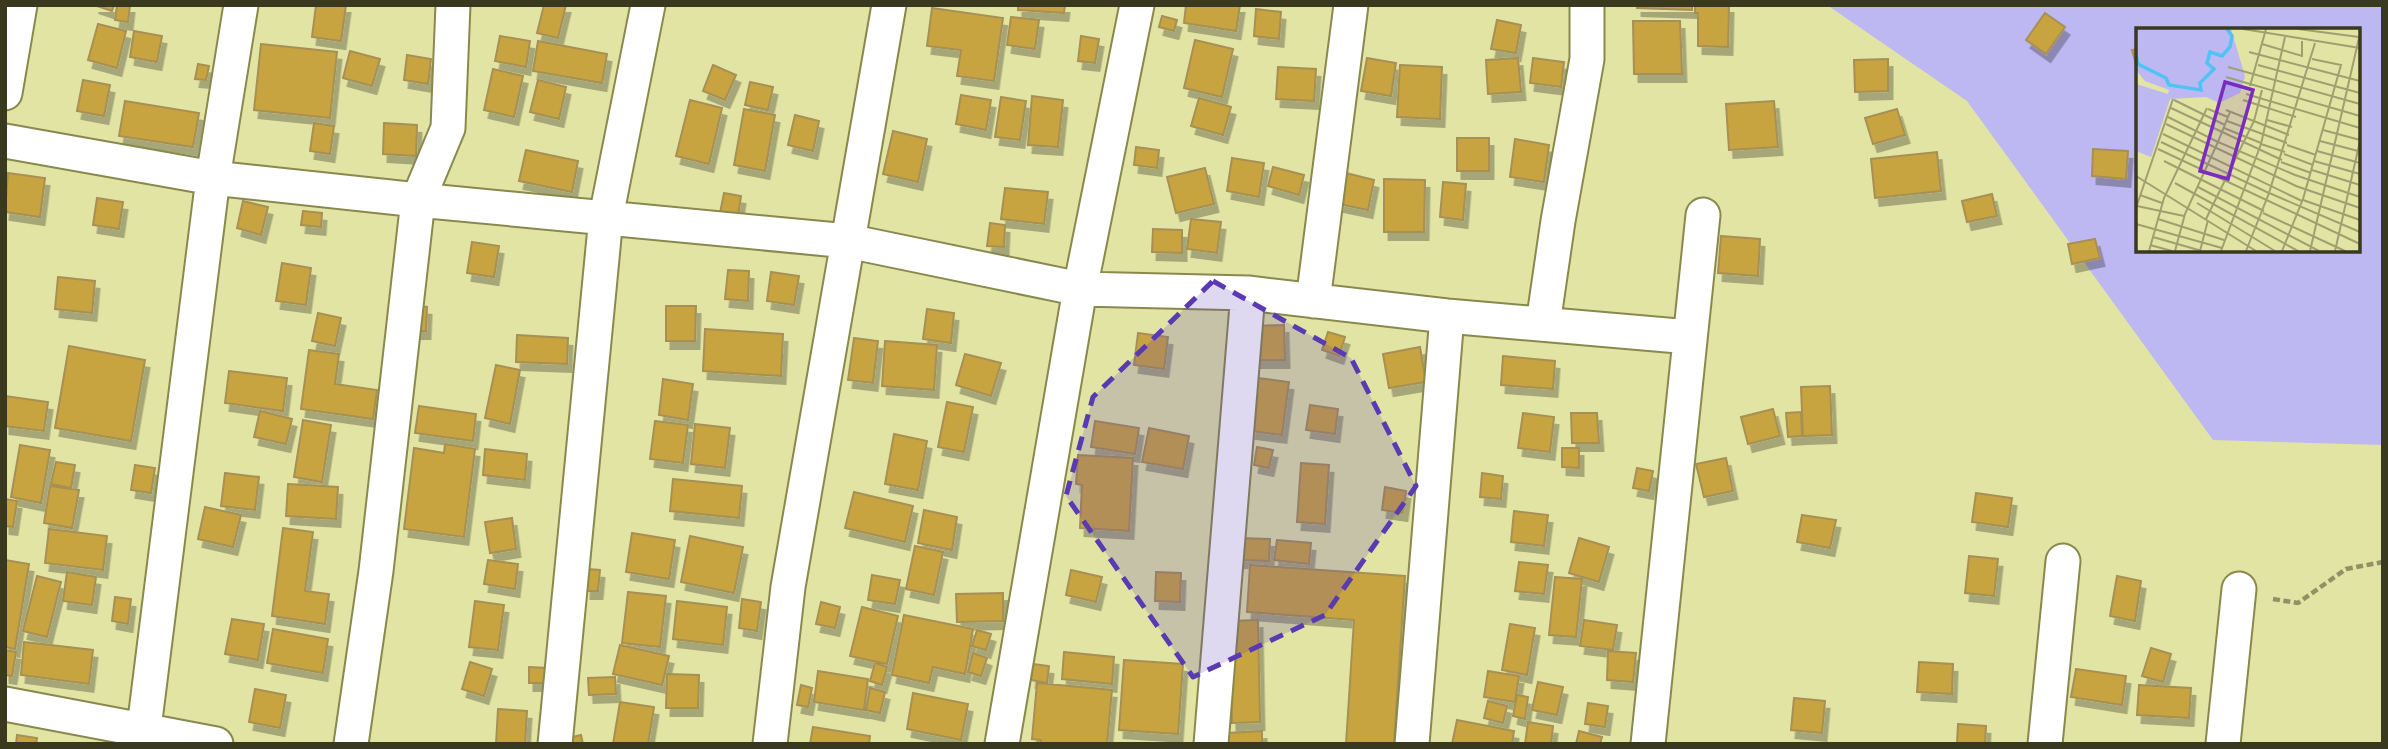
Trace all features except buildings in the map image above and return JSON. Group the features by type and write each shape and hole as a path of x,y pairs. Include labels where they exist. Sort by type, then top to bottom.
{"street":[{"path":"5,93 20,5"},
{"path":"143,737 213,178 241,5"},
{"path":"351,744 376,570 418,200 448,128 453,5"},
{"path":"555,744 606,216 648,5"},
{"path":"769,744 788,587 889,5"},
{"path":"1002,744 1080,289 1136,5"},
{"path":"1313,301 1351,5"},
{"path":"1543,324 1587,59 1587,5"},
{"path":"5,141 213,178 848,241 1080,289 1248,293 1447,316 1690,337"},
{"path":"1648,744 1703,215"},
{"path":"1211,744 1248,293"},
{"path":"1412,744 1447,316"},
{"path":"2045,744 2063,561"},
{"path":"2223,744 2239,589"},
{"path":"5,704 143,737 216,744"}],"path":[{"path":"2239,589 2298,603 2346,569 2383,562"}],"highlighted area":[{"path":"1213,281 1351,358 1416,486 1325,615 1193,677 1066,496 1093,397"}],"shaded area":[{"path":"1827,5 2383,5 2383,445 2213,440 1967,101"}]}
